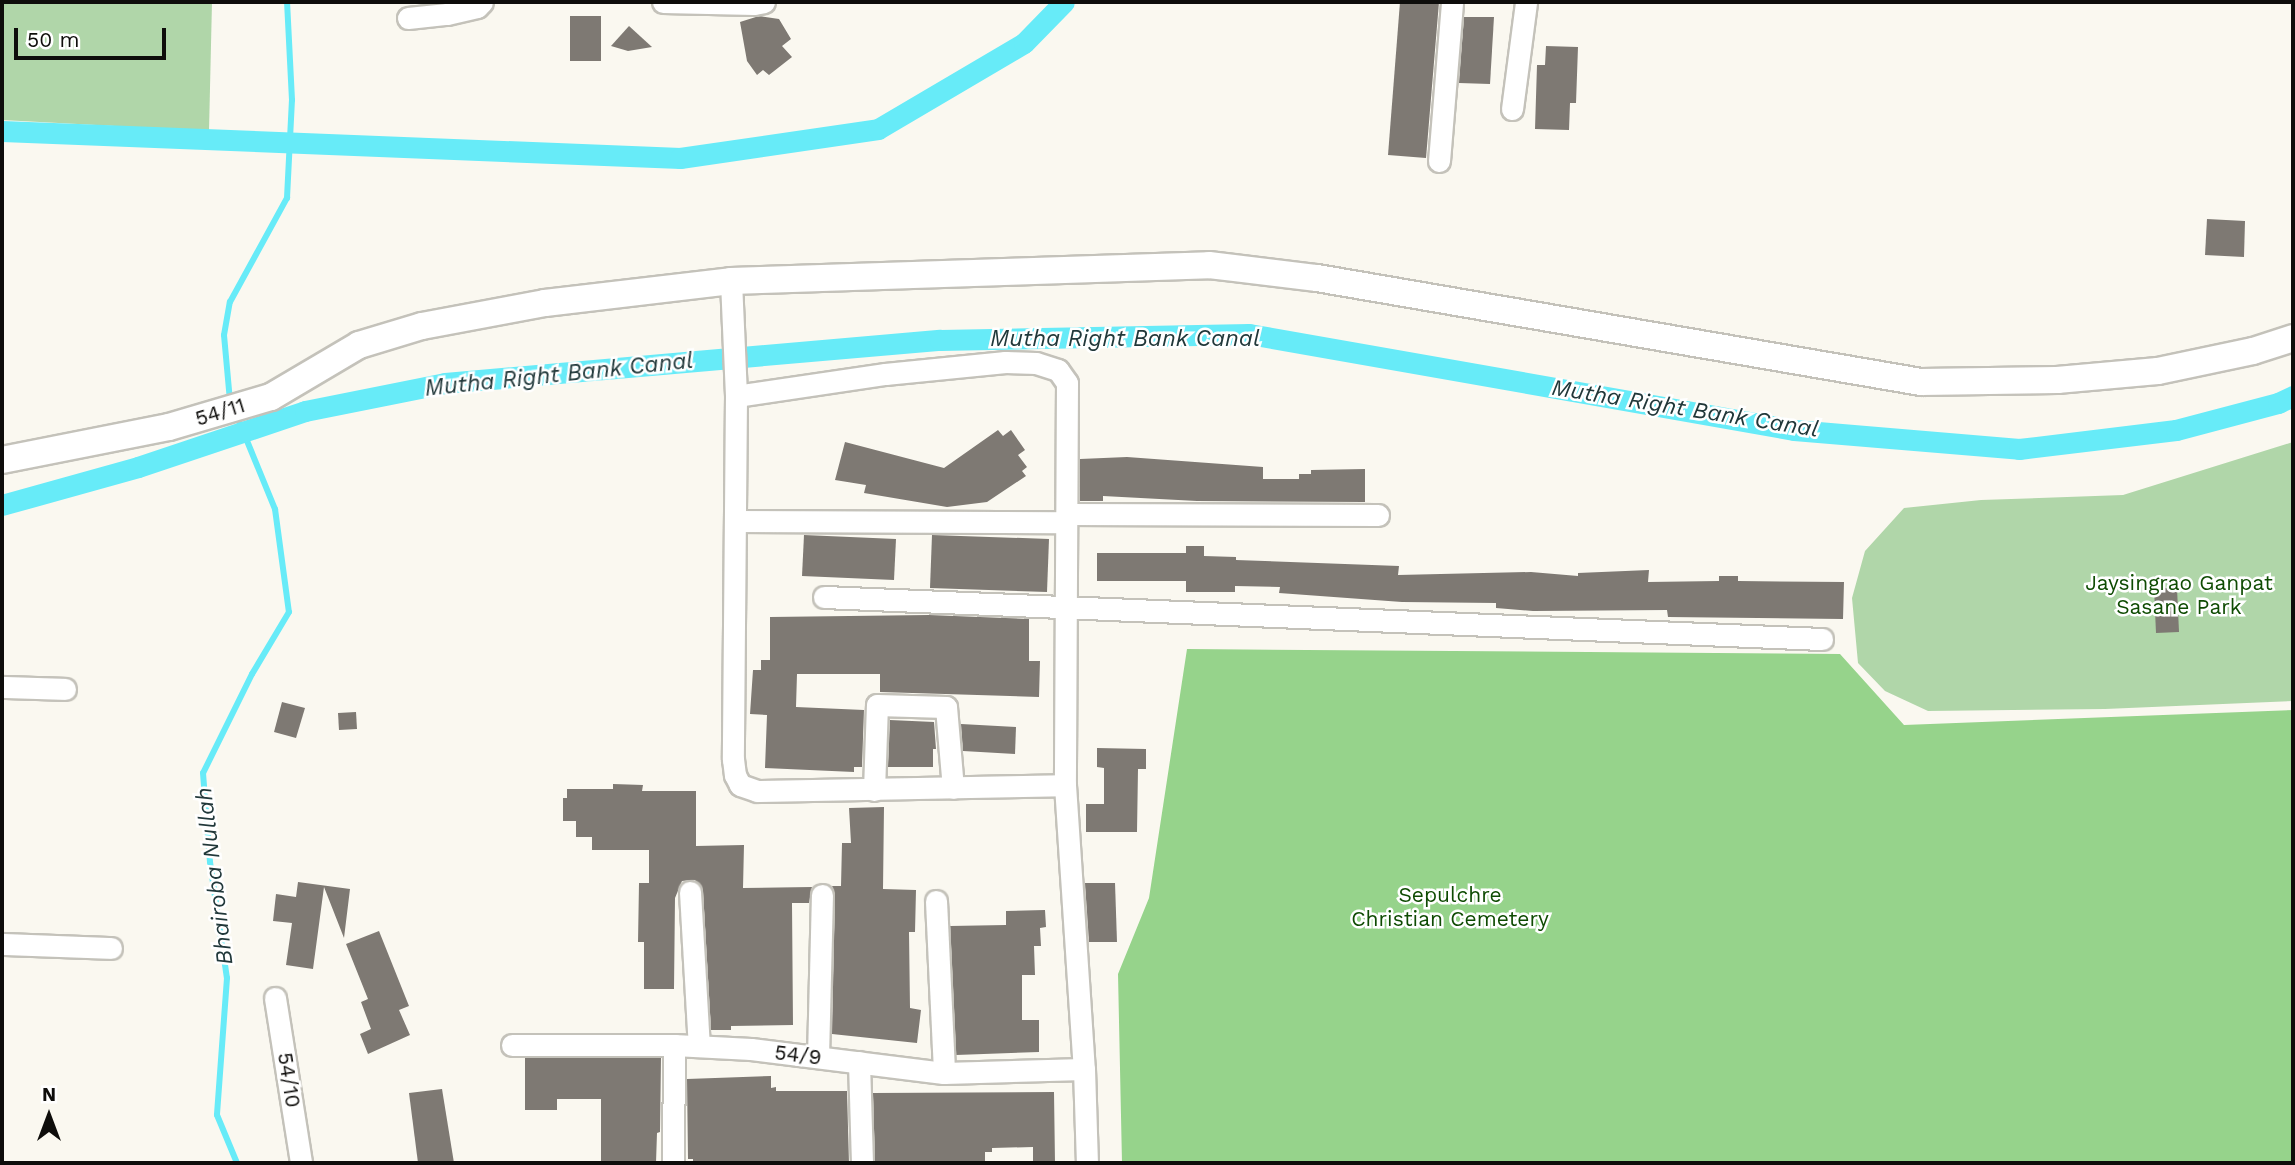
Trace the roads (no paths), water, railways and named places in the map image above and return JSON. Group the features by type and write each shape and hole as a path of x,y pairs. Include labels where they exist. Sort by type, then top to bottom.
{"street":[{"path":"408,18 447,14 477,7 482,2"},
{"path":"663,2 764,2"},
{"path":"1438,161 1452,2"},
{"path":"1512,109 1525,2"},
{"name":"54/11","path":"2,460 169,427 271,397 359,345 422,326 545,303 1209,265 1317,278 1921,382 2057,380 2158,371 2253,351 2293,338"},
{"path":"732,294 736,388 733,759 734,775 740,785 757,791 1065,785"},
{"path":"736,388 1005,362 1047,366 1058,370 1067,383 1065,785 1084,1069 1087,1163"},
{"path":"735,521 1378,515"},
{"path":"824,597 1822,639"},
{"path":"2,687 65,689"},
{"path":"874,790 877,705 946,706 953,788"},
{"path":"690,892 699,1046"},
{"path":"818,1057 822,895"},
{"path":"936,901 944,1073"},
{"path":"2,944 111,948"},
{"name":"54/10","path":"275,998 301,1163"},
{"name":"54/9","path":"512,1045 699,1046 818,1057 944,1073 1084,1069"},
{"path":"673,1163 674,1045"},
{"path":"859,1062 862,1163"}],"waterway":[{"name":"Bhairoba Nullah","path":"230,401 224,335 230,302 287,198 292,100 287,2"},
{"path":"2,131 680,158 878,129 1024,43 1064,2"},
{"name":"Mutha Right Bank Canal","path":"2,505 138,467 305,411 445,383 940,340 1249,334 1794,430 2019,449 2176,430 2278,403 2293,396"},
{"name":"Bhairoba Nullah","path":"236,414 275,509 289,612 252,674 203,773 210,862 227,978 217,1115 237,1163"}],"park label":[{"name":"Jaysingrao Ganpat Sasane Park","path":"2179,595"},
{"name":"Sepulchre Christian Cemetery","path":"1450,907"}]}
